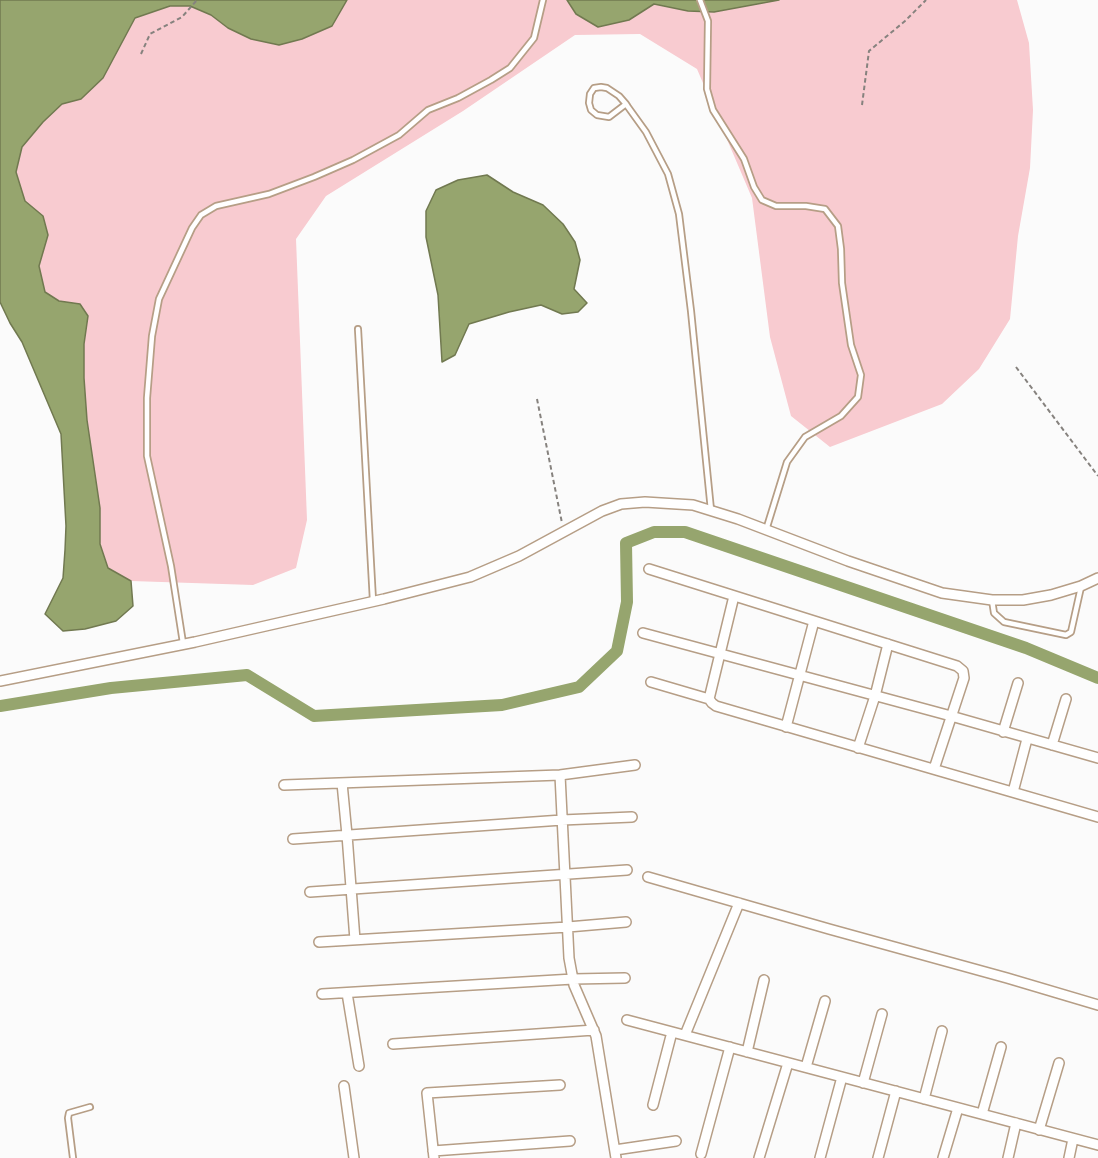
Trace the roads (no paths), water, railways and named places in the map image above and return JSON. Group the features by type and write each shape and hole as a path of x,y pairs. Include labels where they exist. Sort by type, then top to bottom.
{"street":[{"path":"0,681 195,642 373,602 470,577 519,556 602,511 621,504 645,502 693,505 942,593 992,600 1033,598 1081,586 1098,578"},
{"path":"649,569 957,666 963,671 964,678 934,770"},
{"path":"709,699 734,596"},
{"path":"786,727 814,621"},
{"path":"643,633 1098,758"},
{"path":"858,748 875,696 888,644"},
{"path":"651,681 709,699 716,706 1098,817"},
{"path":"1003,732 1018,682"},
{"path":"1052,745 1066,699"},
{"path":"1013,792 1027,739"},
{"path":"284,785 560,775 635,765"},
{"path":"560,775 573,979 596,1036 616,1154 676,1141"},
{"path":"342,783 355,940"},
{"path":"293,839 632,817"},
{"path":"310,892 627,870"},
{"path":"648,877 1098,1005"},
{"path":"685,1035 739,903"},
{"path":"319,942 626,922"},
{"path":"322,994 625,978"},
{"path":"747,1052 764,980"},
{"path":"347,993 359,1066"},
{"path":"806,1067 825,1001"},
{"path":"863,1083 882,1014"},
{"path":"627,1020 1098,1144"},
{"path":"393,1044 594,1030"},
{"path":"924,1099 942,1030"},
{"path":"652,1105 672,1032"},
{"path":"701,1154 730,1047"},
{"path":"982,1114 1000,1047"},
{"path":"759,1158 788,1063"},
{"path":"1039,1130 1059,1063"},
{"path":"820,1158 842,1077"},
{"path":"561,1085 427,1093 433,1154 570,1141"},
{"path":"344,1086 354,1158"},
{"path":"878,1158 896,1091"},
{"path":"943,1158 958,1108"},
{"path":"1008,1158 1016,1124"},
{"path":"1069,1158 1073,1139"}],"lane":[{"path":"183,643 171,566 147,456 147,398 152,336 159,299 192,228 201,215 216,206 269,194 353,160 399,135 428,110 458,98 510,68 534,38 543,0"},
{"path":"700,0 708,21 707,89 713,110 744,159 754,187 762,200 776,206 806,206 825,209 838,226 842,283 851,345 861,375 858,396 841,416 805,437 788,462 766,530"},
{"path":"626,104 609,117 597,115 591,111 590,94 594,88 601,87 619,96 626,104 646,132 668,174 679,214 711,510"},
{"path":"358,329 373,602"},
{"path":"992,600 994,613 1004,622 1066,635 1071,632 1081,586"},
{"path":"73,1158 69,1113 90,1107"}],"waterway":[{"path":"0,706 111,688 247,675 314,716 502,705 579,687 617,651 627,602 626,543 654,532 685,532 1026,648 1098,678"}]}
